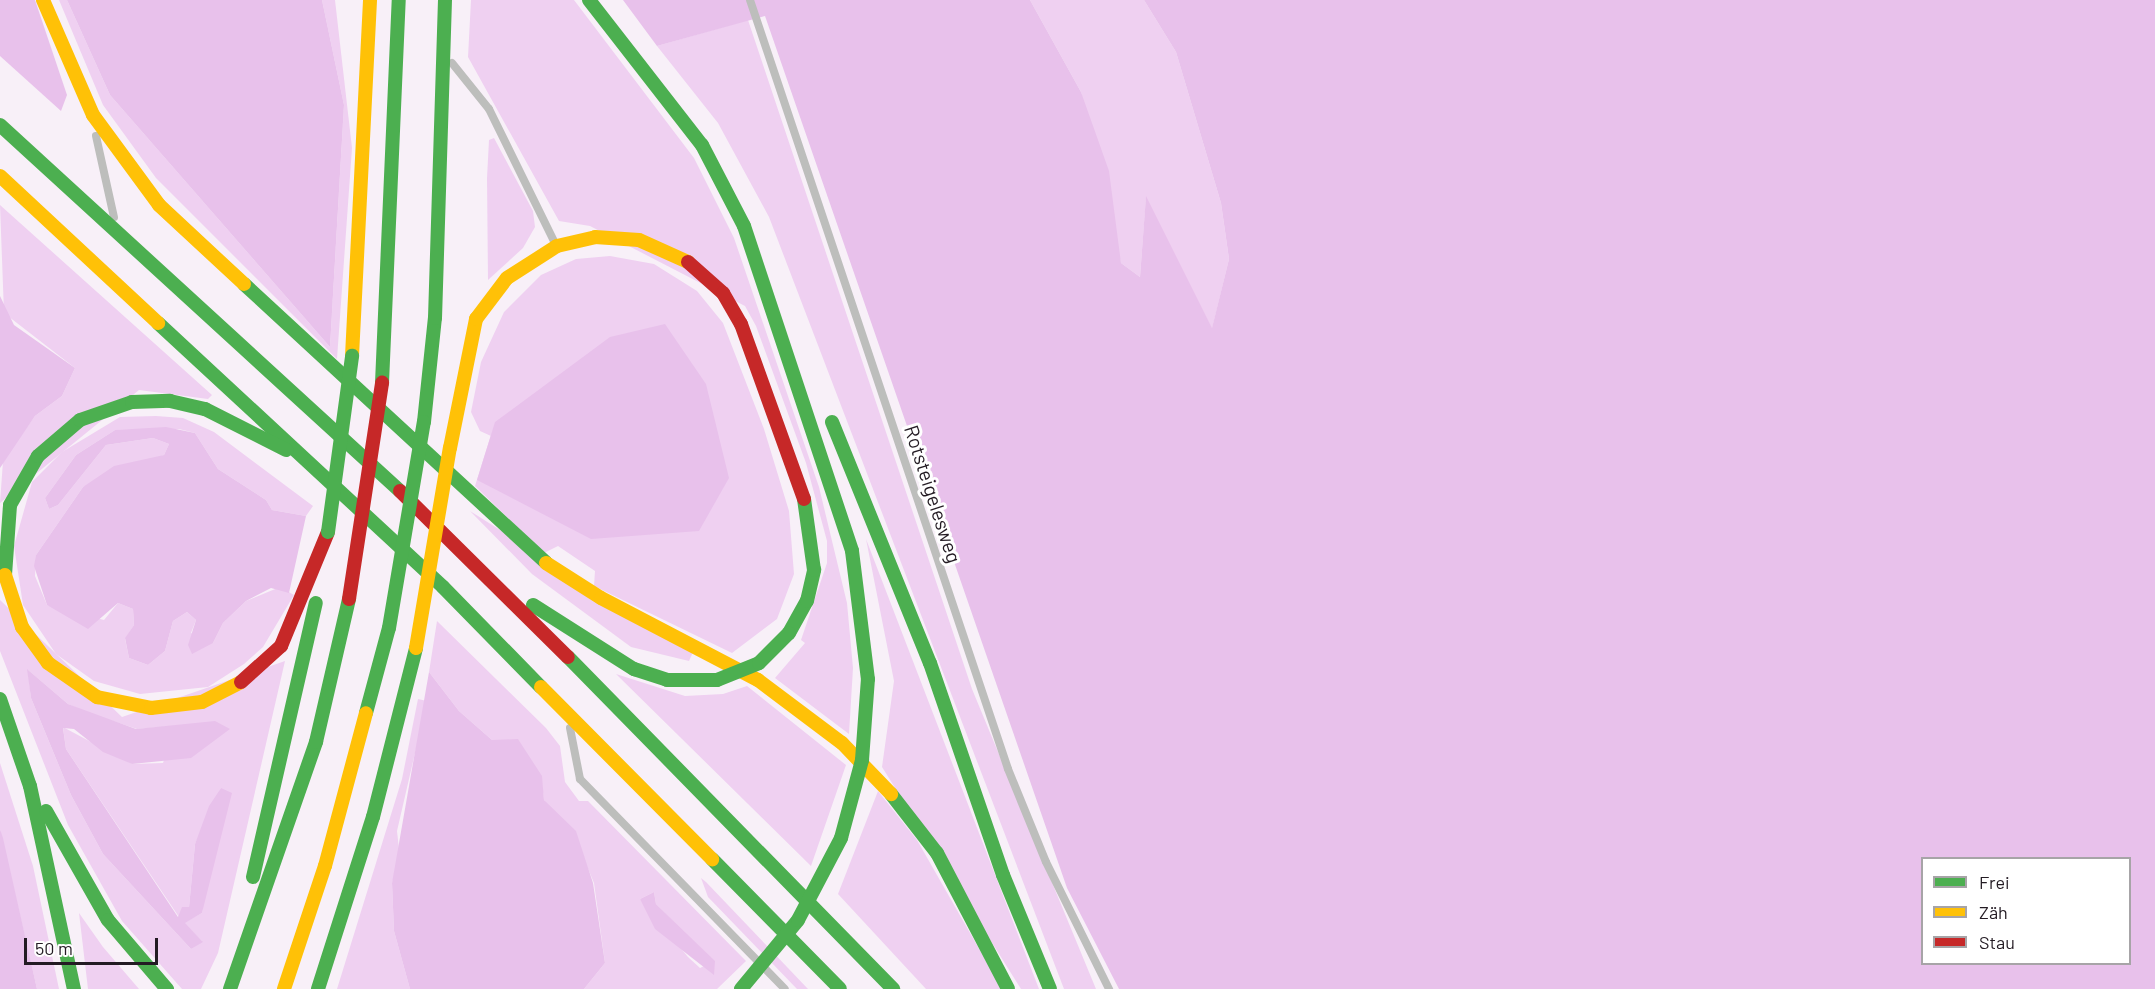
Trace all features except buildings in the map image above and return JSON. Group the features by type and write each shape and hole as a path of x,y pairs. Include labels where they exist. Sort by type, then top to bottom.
{"highway":[{"path":"43,0 93,115 139,182 182,228 511,535 581,587 758,680 842,743 884,785 937,853 1008,989"},
{"path":"359,0 367,51"},
{"path":"253,928 253,874 315,579 328,532 352,356 362,240 370,0"},
{"path":"230,989 316,742 349,599 382,383 399,0"},
{"path":"284,989 325,866 390,628 424,422 435,308 445,0"},
{"path":"589,0 715,167 744,226 785,339 852,551 868,679 862,760 842,838 798,920 741,989"},
{"path":"0,125 118,229 500,588 893,989"},
{"path":"0,176 304,453 566,707 840,989"},
{"path":"318,989 374,817 416,648 450,448 476,319 507,278 557,246 595,237 639,240 684,259 723,293 760,368 813,536 812,586 789,633 759,663 717,680 667,680 634,669 550,612 500,588"},
{"path":"785,339 811,375"},
{"path":"304,453 266,443 225,417 186,404 153,400 98,411 63,432 28,470 5,526 3,569 17,619 48,663 97,696 151,708 202,702 249,678 281,646 315,579"},
{"path":"825,405 930,663 1003,875 1050,989"},
{"path":"0,699 30,786 74,989"},
{"path":"30,786 108,920 167,989"}],"lane":[{"name":"Rotsteigelesweg","path":"750,0 1008,769 1046,862 1109,989"},
{"path":"444,53 489,109 557,246"},
{"path":"93,115 118,229"},
{"path":"566,707 580,779 785,989"}],"shaded area":[{"path":"0,0 35,0 67,95 61,111 0,56"},
{"path":"59,0 67,0 110,95 330,347 344,105 322,0 335,0 352,148 337,359 156,178 103,105"},
{"path":"67,0 322,0 344,105 330,347 110,95"},
{"path":"471,0 574,0 694,158 734,238 819,487 847,603 853,668 849,734 775,678 805,643 801,640 827,563 827,541 806,463 756,326 745,306 590,226 559,221 468,57"},
{"path":"623,0 1030,0 1081,92 1109,171 1121,263 1140,277 1146,196 1212,328 1229,259 1221,203 1176,52 1144,0 2155,0 2155,989 1119,989 1067,888 765,16 657,46"},
{"path":"1030,0 1144,0 1176,52 1221,203 1229,259 1212,329 1146,198 1140,277 1121,263 1081,92"},
{"path":"748,20 972,689 1096,989 1064,989 769,217 718,123 657,46"},
{"path":"494,138 533,211 535,227 523,248 488,280 487,178 489,140"},
{"path":"0,205 212,395 208,399 139,390 0,503 3,461 35,416 62,396 75,368 4,313"},
{"path":"610,256 654,264 697,291 723,323 764,429 789,511 794,574 777,619 732,653 594,586 595,571 558,546 544,553 475,486 491,436 480,431 471,412 481,362 504,312 541,275 576,259"},
{"path":"0,296 14,325 75,368 62,396 35,416 0,468"},
{"path":"665,324 706,384 729,478 699,531 591,539 477,480 495,422 610,337"},
{"path":"120,417 183,418 214,432 313,506 306,516 272,510 266,500 218,469 195,433 179,429 115,430 76,455 45,498 49,509 58,505 106,445 153,438 169,444 164,455 83,487 36,555 35,576 47,605 104,620 118,603 133,609 134,625 125,639 129,658 148,665 165,651 173,621 187,612 196,620 191,633 213,643 223,623 246,601 280,587 294,595 263,647 244,664 208,687 140,694 94,681 56,654 23,605 14,546 32,482 62,452"},
{"path":"166,427 195,433 218,469 266,500 272,510 306,516 289,593 271,588 246,601 223,623 213,643 192,654 188,645 196,620 187,612 173,621 165,651 148,665 129,658 125,638 134,625 133,609 118,603 88,629 47,605 34,566 36,555 83,487 114,466 164,455 169,444 153,438 106,445 58,505 49,509 45,498 76,455 115,430"},
{"path":"470,511 693,652 689,661 631,647 532,574"},
{"path":"866,539 1039,989 1021,989 882,767 894,681"},
{"path":"0,600 122,717 285,661 218,953 201,989 182,989 122,921 68,825 0,651","holes":["28,670 68,704 137,729 175,726 163,763 132,764 63,727 66,749 179,917 189,907 195,844 221,788 202,913 184,923 202,941 191,949 103,854 71,795 31,698"]},
{"path":"437,621 546,728 560,746 565,782 579,801 588,801 746,961 717,989 584,989 605,963 594,883 584,859 544,800 541,776 518,740 492,740 459,711 429,672","holes":["654,892 656,904 714,961 700,968 688,957 640,899"]},
{"path":"27,669 68,704 136,729 215,721 230,729 191,758 132,764 103,752 74,729 63,728 66,749 178,917 182,907 189,907 195,844 209,806 221,788 232,793 202,913 185,923 203,942 191,949 103,854 71,795 31,698"},
{"path":"429,672 459,711 492,740 518,739 542,776 544,800 576,831 593,883 605,963 584,989 410,989 394,931 392,883"},
{"path":"616,674 685,696 723,694 747,686 846,765 811,866"},
{"path":"418,699 427,701 397,831 400,858 392,883 394,931 410,989 337,989 402,779"},
{"path":"0,763 33,866 59,989 37,989 0,829"},
{"path":"878,791 917,840 1002,989 926,989 838,894"},
{"path":"0,829 3,838 37,989 0,989"},
{"path":"701,878 808,989 797,989 708,897"},
{"path":"654,892 656,904 715,961 714,975 655,929 640,899"},
{"path":"79,913 103,947 139,989 88,989"}],"traffic: fast":[{"path":"382,383 399,0"},
{"path":"424,422 435,318 445,0"},
{"path":"589,0 702,145 744,226 852,551 868,679"},
{"path":"0,125 400,491"},
{"path":"244,284 546,563"},
{"path":"158,323 443,587 541,687"},
{"path":"328,532 352,356"},
{"path":"5,575 10,505 38,456 80,420 132,402 170,401 205,409 286,450"},
{"path":"389,628 424,422"},
{"path":"832,422 930,663 1003,875 1050,989"},
{"path":"789,633 807,601 814,570 804,499"},
{"path":"230,989 316,742 349,599"},
{"path":"253,877 316,603"},
{"path":"533,605 634,669"},
{"path":"366,713 389,628"},
{"path":"634,669 667,680 717,680 759,663 789,633"},
{"path":"318,989 373,817 416,648"},
{"path":"568,657 893,989"},
{"path":"741,989 798,920 841,838 862,760 868,679"},
{"path":"0,699 30,786 74,989"},
{"path":"891,794 937,853 1008,989"},
{"path":"46,811 108,920 167,989"},
{"path":"712,859 840,989"}],"traffic: slow":[{"path":"43,0 93,115 159,205 244,284"},
{"path":"352,356 370,0"},
{"path":"0,176 158,323"},
{"path":"450,448 476,319 507,278 557,246 595,237 639,240 688,262"},
{"path":"416,648 450,448"},
{"path":"546,563 601,598 758,680 842,743 891,794"},
{"path":"5,575 22,627 48,663 97,697 151,708 202,702 241,682"},
{"path":"541,687 712,859"},
{"path":"284,989 325,866 366,713"}],"traffic: jam":[{"path":"688,262 723,293 741,324 804,499"},
{"path":"349,599 382,383"},
{"path":"400,491 568,657"},
{"path":"241,682 281,646 328,532"}]}
